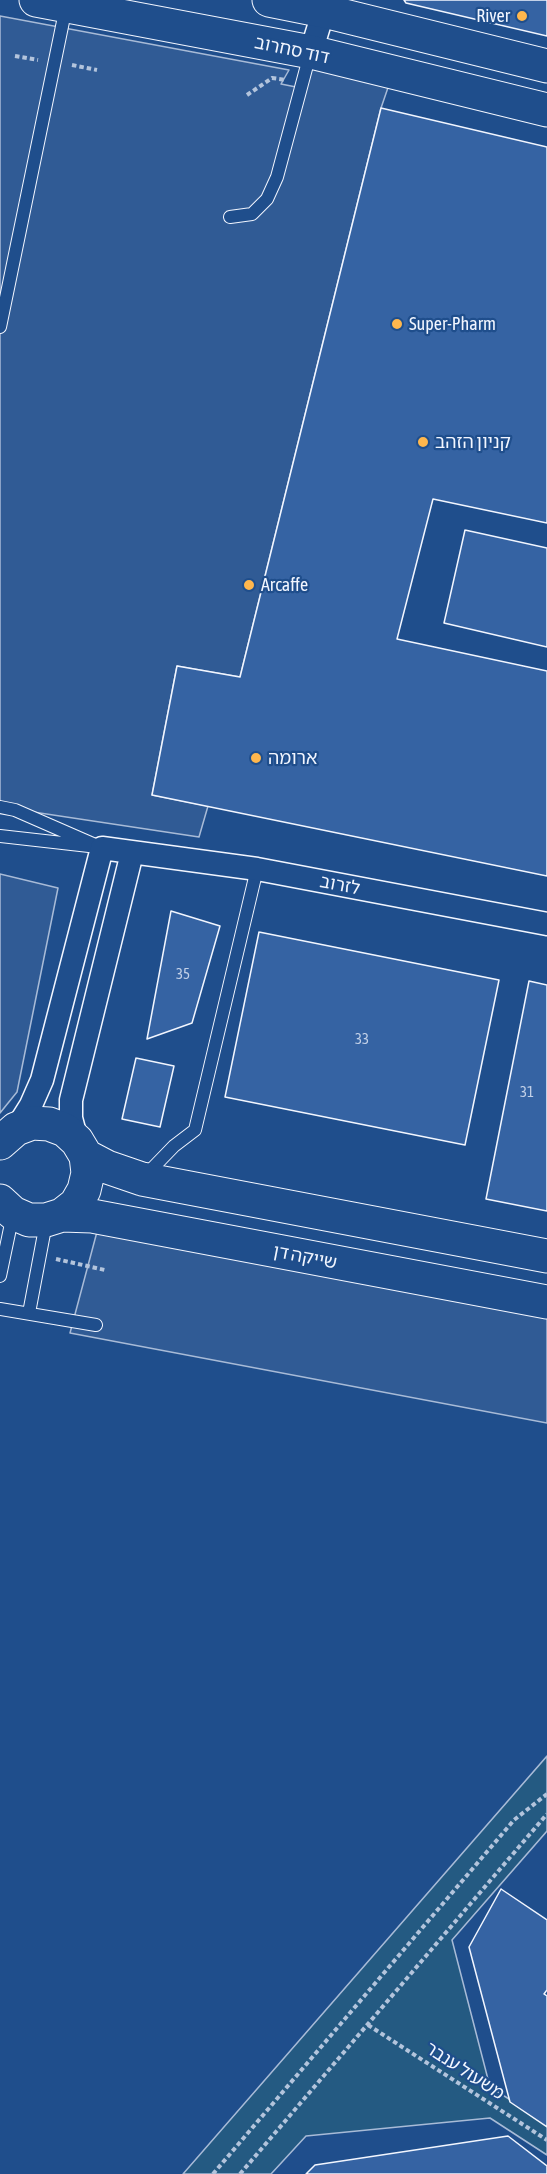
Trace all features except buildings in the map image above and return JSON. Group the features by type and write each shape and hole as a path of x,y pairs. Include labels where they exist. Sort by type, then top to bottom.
{"street":[{"path":"270,0 326,5 547,66"},
{"name":"דוד סחרוב","path":"51,3 306,68 547,110"},
{"path":"306,68 326,5"},
{"path":"4,1138 31,1105 42,1080 102,848"},
{"name":"לזרוב","path":"102,848 256,869 547,924"},
{"path":"54,1217 76,1204 84,1190 88,1173 71,1118 71,1100 132,853"},
{"path":"4,1138 32,1123 49,1124 65,1130 81,1149 107,1167 142,1179 547,1256"},
{"name":"שייקה דן","path":"3,1204 29,1220 92,1216 547,1302"}],"lane":[{"path":"0,327 51,3"},
{"path":"230,217 252,214 267,199 277,177 306,68"},
{"path":"0,807 15,810 102,848"},
{"path":"0,836 102,848"},
{"path":"142,1179 174,1146 195,1130 256,869"},
{"path":"0,1276 3,1204"},
{"path":"29,1313 54,1217"},
{"path":"0,1309 96,1325"}],"path":[{"path":"247,95 272,78 306,68"},
{"path":"213,2174 514,1820 547,1794"},
{"path":"240,2174 547,1814"},
{"name":"משעול ענבר","path":"368,2025 547,2140"}],"shaded area":[{"path":"0,16 289,70 281,84 301,88 311,52 393,73 381,108 240,677 177,666 152,795 208,806 199,837 0,807"},
{"path":"0,874 58,888 17,1092 0,1113"},
{"path":"98,1228 547,1312 547,1423 70,1333"},
{"path":"547,1756 547,1831 452,1940 490,2087 547,2123 547,2155 490,2118 306,2136 271,2174 183,2174"}],"place":[{"name":"River","path":"522,16"},
{"name":"Super-Pharm","path":"397,324"},
{"name":"קניון הזהב","path":"423,442"},
{"name":"Arcaffe","path":"249,585"},
{"name":"ארומה","path":"256,758"}]}
